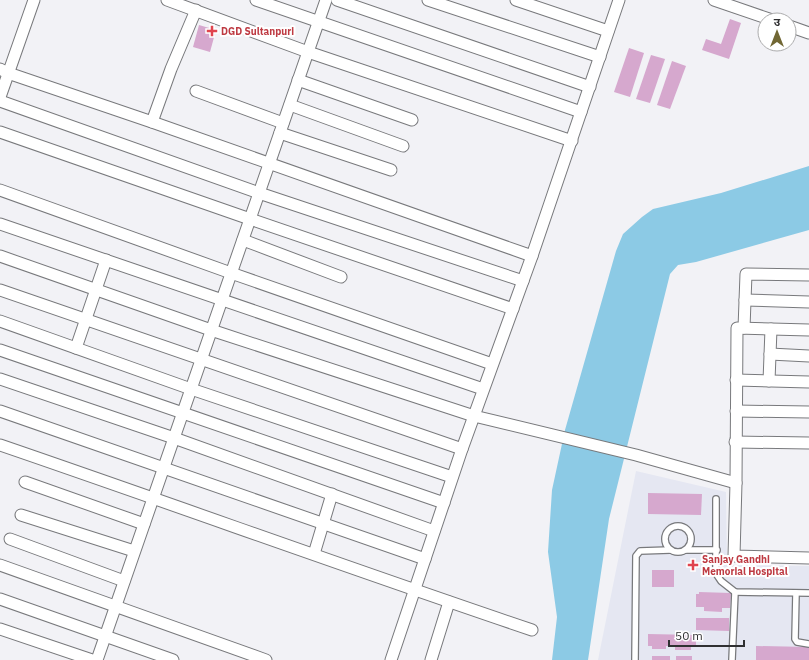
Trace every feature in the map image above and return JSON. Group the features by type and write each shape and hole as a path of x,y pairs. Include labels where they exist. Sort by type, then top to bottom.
{"street":[{"path":"0,97 4,71 34,0"},
{"path":"166,0 308,52 572,141"},
{"path":"256,0 581,112"},
{"path":"97,660 104,636 116,606 326,0"},
{"path":"337,0 590,87"},
{"path":"428,0 600,57"},
{"path":"516,0 608,31"},
{"path":"714,0 757,15"},
{"path":"391,660 452,477 523,282 572,141 600,57 616,1"},
{"path":"152,122 171,69 196,10"},
{"path":"797,29 809,33"},
{"path":"4,71 532,256"},
{"path":"298,80 412,120"},
{"path":"196,91 281,128 391,170"},
{"path":"0,101 259,193 523,282"},
{"path":"290,105 403,146"},
{"path":"0,132 513,309"},
{"path":"0,190 231,273 492,364"},
{"path":"0,224 483,389"},
{"path":"242,240 341,278"},
{"path":"0,256 211,330 474,416 636,455 736,482"},
{"path":"76,348 106,260"},
{"path":"744,328 746,274 809,275"},
{"path":"0,290 462,449"},
{"path":"745,300 809,302"},
{"path":"0,321 191,389 452,477"},
{"path":"809,330 737,328 734,556 809,558"},
{"path":"769,381 771,329"},
{"path":"0,350 444,503"},
{"path":"770,354 809,356"},
{"path":"0,379 174,438 434,531"},
{"path":"736,380 809,382"},
{"path":"736,410 809,412"},
{"path":"0,411 425,559"},
{"path":"735,442 809,443"},
{"path":"0,445 532,630"},
{"path":"25,482 144,524"},
{"path":"314,554 332,494"},
{"path":"21,515 134,552"},
{"path":"10,539 124,581"},
{"path":"0,566 266,660"},
{"path":"0,599 173,660"},
{"path":"431,660 449,602"},
{"path":"0,629 92,660"}],"lane":[{"path":"716,499 717,574 726,586 735,592 809,593"},
{"path":"670,550 666,545 665,535 669,529 679,526 686,528 690,535 690,543 686,550"},
{"path":"635,660 636,556 638,553 644,551 670,550 678,552 686,550 717,550"},
{"path":"732,660 735,592"},
{"path":"796,593 795,639 797,642 809,644"}],"shaded area":[{"name":"Sanjay Gandhi Memorial Hospital","path":"636,471 726,492 727,565 809,566 809,660 598,660"}],"water":[{"path":"809,166 809,230 696,262 678,265 670,274 609,519 588,660 552,660 557,617 548,552 552,490 565,430 616,251 623,234 653,209 721,193"}],"building":[{"path":"730,19 741,23 729,59 702,50 706,39 721,44"},
{"path":"199,25 216,30 210,52 193,47"},
{"path":"629,48 644,53 630,97 614,92"},
{"path":"651,55 665,59 650,103 636,99"},
{"path":"672,61 686,66 670,109 657,105"},
{"path":"648,493 702,494 701,515 648,514"},
{"path":"652,570 674,570 674,587 652,587"},
{"path":"699,592 731,593 730,608 722,608 722,612 704,611 704,607 696,607 696,594 699,594"},
{"path":"696,618 729,618 729,631 696,630"},
{"path":"648,634 696,635 696,647 691,647 691,650 675,650 675,646 666,646 666,649 652,649 652,646 648,646"},
{"path":"756,646 809,647 809,660 756,660"},
{"path":"652,656 670,656 670,660 652,660"},
{"path":"676,656 692,656 692,660 676,660"}],"place":[{"name":"DGD Sultanpuri","path":"212,31"},
{"name":"Sanjay Gandhi Memorial Hospital","path":"693,565"}]}
